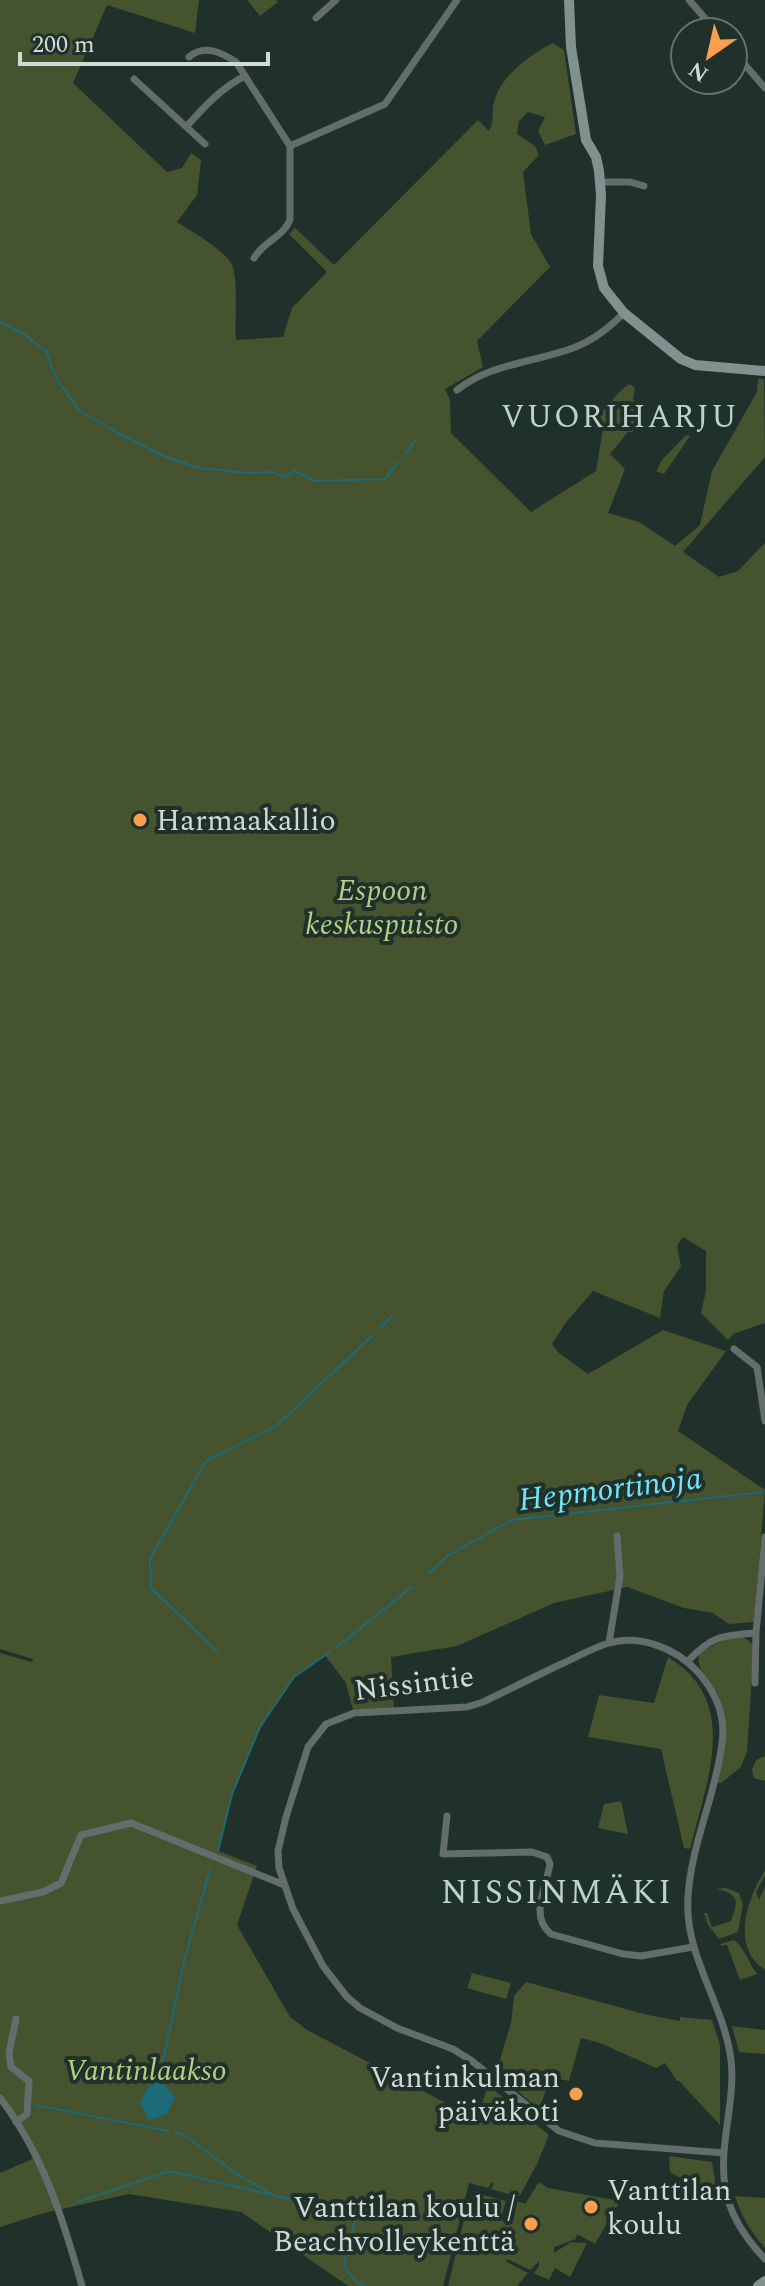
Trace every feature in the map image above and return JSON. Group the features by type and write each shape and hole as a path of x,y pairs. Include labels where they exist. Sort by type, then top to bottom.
{"street":[{"path":"316,18 336,0"},
{"path":"290,146 385,104 457,0"},
{"path":"569,0 571,47 586,140 596,157 600,182 599,275 604,288 624,313 671,352 687,361 695,365 765,371"},
{"path":"689,0 703,16"},
{"path":"189,57 198,50 214,52 236,62 290,146 290,220 287,227 263,244 254,258"},
{"path":"749,70 765,88"},
{"path":"187,126 228,84 245,76"},
{"path":"134,79 205,144"},
{"path":"600,182 630,182 644,186"},
{"path":"457,390 472,378 491,370 574,348 611,326 624,313"},
{"path":"734,1349 757,1367 765,1421"},
{"path":"609,1643 620,1576 617,1536"},
{"path":"755,1683 756,1633 765,1537"},
{"path":"756,1633 717,1637 688,1661 712,1691 723,1724 720,1757 688,1893 688,1920 693,1947 726,2034 731,2058 724,2153 725,2187 739,2226 765,2259"},
{"name":"Nissintie","path":"688,1661 668,1650 641,1642 609,1643 467,1707 354,1713 326,1724 308,1747 278,1851 282,1884 323,1966 347,1997 377,2019 441,2043 472,2061 559,2131 595,2143 724,2153"},
{"path":"447,1816 443,1854 532,1852 547,1857 550,1864 539,1913 543,1928 551,1934 641,1956 693,1947"},
{"path":"4,1900 43,1892 61,1883 81,1835 131,1823 282,1884"},
{"path":"16,2019 9,2053 11,2067 29,2081 27,2114 16,2122"},
{"path":"0,2098 31,2145 47,2178 82,2286"},
{"path":"758,2286 765,2281"}],"green space":[{"name":"Espoon keskuspuisto","path":"0,0 199,0 195,33 107,5 73,83 167,172 182,168 191,153 201,160 197,195 177,222 215,247 232,265 236,340 283,337 292,308 327,272 289,234 295,228 334,265 478,120 489,131 496,96 507,77 534,54 553,43 564,50 576,134 545,145 538,131 545,117 528,112 519,121 517,134 535,146 539,155 523,172 531,234 550,267 477,341 483,367 445,389 450,400 451,433 531,512 596,471 603,428 593,426 595,416 630,384 635,388 633,399 641,408 633,432 628,432 610,454 625,469 608,513 639,522 675,546 700,525 712,471 757,392 758,379 764,379 765,457 683,552 719,577 738,571 765,543 765,1323 733,1334 728,1340 701,1313 706,1291 706,1251 683,1237 677,1246 681,1266 664,1291 660,1318 593,1291 552,1344 559,1353 588,1374 663,1330 726,1351 687,1405 678,1431 765,1490 754,1622 729,1624 713,1613 684,1608 627,1587 554,1603 457,1646 391,1657 394,1708 353,1710 346,1683 325,1655 294,1677 260,1727 232,1794 218,1851 257,1866 237,1925 290,2017 307,2030 463,2112 469,2104 476,2108 473,2117 477,2120 488,2085 549,2135 519,2197 491,2189 492,2182 488,2188 469,2183 443,2286 348,2286 241,2212 129,2194 44,2213 0,2227 0,2173 37,2157 0,2102 0,1653 32,1662 33,1659 0,1649"},
{"path":"247,0 276,0 278,2 260,16"},
{"path":"686,435 690,436 664,474 656,471 662,460"},
{"path":"730,1637 743,1637 754,1645 747,1752 741,1767 717,1783 723,1742 722,1711 718,1694 702,1671 698,1659 700,1652"},
{"path":"668,1657 691,1675 705,1697 712,1720 710,1771 690,1849 684,1848 661,1749 588,1737 599,1695 654,1703"},
{"path":"765,1756 765,1781 754,1778 752,1770 756,1760"},
{"path":"621,1801 628,1834 598,1828 604,1804"},
{"path":"765,1870 756,1892 759,1900 765,1887 765,1970 748,1949 745,1922 752,1895"},
{"path":"726,1888 739,1893 743,1904 738,1932 719,1939 708,1925 704,1913 707,1913 712,1927 731,1921 735,1899 729,1893 716,1889"},
{"path":"734,1940 757,1974 740,1980 727,1945 720,1944"},
{"path":"472,1973 511,1983 506,1999 467,1988"},
{"path":"526,1982 648,2015 680,2021 680,2017 712,2020 720,2045 720,2125 677,2081 665,2063 656,2068 600,2043 581,2038 569,2081 551,2077 539,2109 496,2073 511,2023 514,1996"},
{"path":"732,2026 765,2030 765,2054 739,2052"},
{"path":"669,2156 712,2162 718,2199 670,2172"},
{"path":"539,2182 548,2188 620,2201 595,2244 577,2234 576,2239 554,2247 554,2253 571,2242 587,2243 570,2277 555,2268 549,2280 534,2273 539,2261 530,2270 507,2259 507,2262 528,2273 517,2286 448,2286 466,2212 505,2221 511,2199 525,2204"},
{"path":"476,2193 506,2201 501,2218 471,2210"},
{"path":"735,2196 765,2198 765,2248 747,2224"}],"water":[{"path":"159,2078 175,2097 167,2114 149,2120 140,2102 147,2089"}],"waterway":[{"path":"0,322 46,351 57,380 80,411 159,454 198,468 247,473 274,472 283,477 295,471 314,481 385,479 398,462"},
{"path":"406,453 415,441"},
{"path":"381,1327 392,1316"},
{"path":"217,1651 151,1588 150,1559 206,1461 276,1426 373,1335"},
{"name":"Hepmortinoja","path":"429,1573 447,1556 512,1520 762,1492"},
{"name":"Hepmortinoja","path":"337,1647 412,1587"},
{"name":"Hepmortinoja","path":"218,1851 232,1794 260,1727 294,1677 330,1652"},
{"name":"Hepmortinoja","path":"159,2078 185,1958 210,1870"},
{"path":"35,2105 169,2131"},
{"path":"176,2133 184,2135 240,2176 273,2195 352,2215 355,2220 344,2266 354,2280 364,2286"},
{"path":"77,2202 169,2171 268,2194"}],"place":[{"name":"Harmaakallio","path":"140,820"},
{"name":"Vantinkulman päiväkoti","path":"576,2094"},
{"name":"Vanttilan koulu","path":"591,2207"},
{"name":"Vanttilan koulu / Beachvolleykenttä","path":"531,2224"}],"district":[{"name":"VUORIHARJU","path":"620,416"},
{"name":"NISSINMÄKI","path":"557,1891"}],"park label":[{"name":"Vantinlaakso","path":"146,2070"}]}
